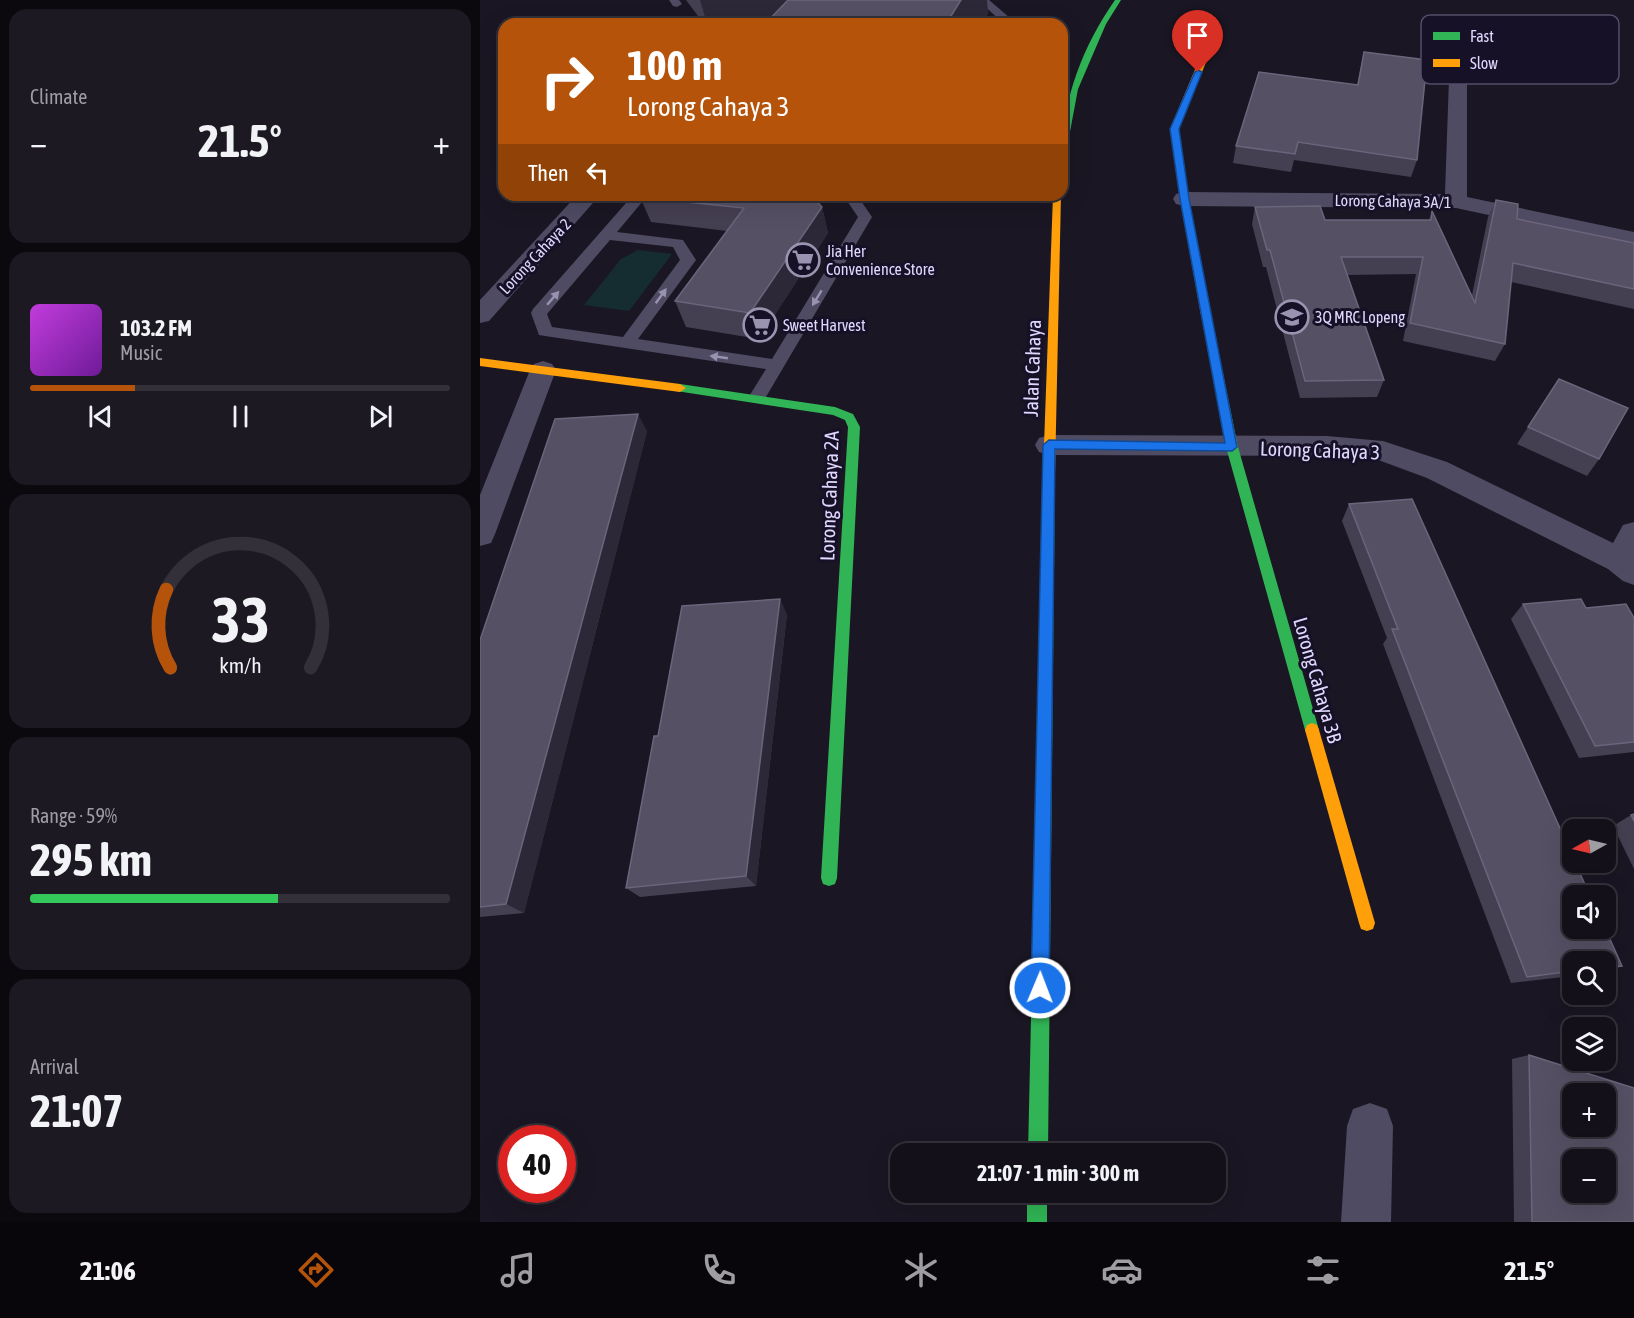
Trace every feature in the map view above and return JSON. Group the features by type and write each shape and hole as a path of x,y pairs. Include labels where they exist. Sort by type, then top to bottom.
{"street":[{"path":"1068,89 1102,24 1118,0"},
{"name":"Lorong Cahaya 3B","path":"1214,34 1174,129 1184,199 1232,447 1367,923"},
{"path":"1456,201 1458,84"},
{"name":"Lorong Cahaya 3A/1","path":"1184,199 1456,201 1634,239"},
{"name":"Lorong Cahaya 2","path":"480,315 584,201"},
{"name":"Jalan Cahaya","path":"1038,1143 1049,445 1057,201"},
{"name":"Lorong Cahaya 2A","path":"480,362 757,398 835,411 849,417 854,427 829,878"},
{"path":"480,534 543,370"},
{"name":"Lorong Cahaya 3","path":"1049,445 1327,446 1383,451 1437,470 1629,556"},
{"path":"1366,1222 1370,1126"},
{"path":"1036,1222 1037,1203"}],"lane":[{"path":"983,0 1004,18"},
{"path":"637,201 539,313 545,331 777,365"},
{"path":"757,398 865,217 853,201"},
{"path":"607,235 678,243 688,260 627,343"}],"green space":[{"path":"638,250 672,254 629,311 584,305 621,259"}],"building":[{"path":"788,0 961,0 950,18 771,18"},
{"path":"1364,52 1421,59 1421,84 1425,84 1417,160 1298,142 1295,154 1236,146 1259,72 1358,85"},
{"path":"1496,200 1518,204 1517,219 1634,243 1634,289 1513,263 1505,344 1410,323 1423,257 1341,257 1384,380 1305,381 1270,250 1267,250 1255,207 1320,206 1325,220 1431,220 1432,211 1475,303"},
{"path":"678,201 816,201 822,207 750,313 675,301 744,208"},
{"path":"1559,379 1628,408 1599,459 1528,427"},
{"path":"638,414 506,904 480,907 480,640 555,419"},
{"path":"1412,499 1562,833 1562,873 1580,873 1585,885 1562,885 1562,939 1610,939 1615,951 1562,951 1562,972 1527,977 1392,629 1398,629 1349,504"},
{"path":"780,599 746,876 626,888 654,736 658,736 682,606"},
{"path":"1581,599 1586,608 1626,604 1634,618 1634,742 1595,746 1523,604"},
{"path":"1616,953 1622,966 1616,967"},
{"path":"1529,1055 1562,1065 1562,1071 1580,1071 1634,1088 1634,1222 1532,1222"}],"traffic: fast":[{"path":"1068,121 1074,89 1102,24 1118,0"},
{"path":"1206,315 1232,447 1312,730"},
{"path":"680,388 835,411 849,417 854,427 829,878"},
{"path":"1038,1143 1049,473"},
{"path":"1037,1203 1037,1222"}],"traffic: slow":[{"path":"1206,315 1184,199 1174,129 1214,34"},
{"path":"1049,473 1057,201"},
{"path":"480,362 680,388"},
{"path":"1312,730 1367,923"}],"place":[{"name":"Jia Her Convenience Store","path":"803,260"},
{"name":"3Q MRC Lopeng","path":"1292,317"},
{"name":"Sweet Harvest","path":"760,325"}],"route":[{"path":"1040,988 1049,445 1232,447 1184,199 1174,129 1198,72"}]}
